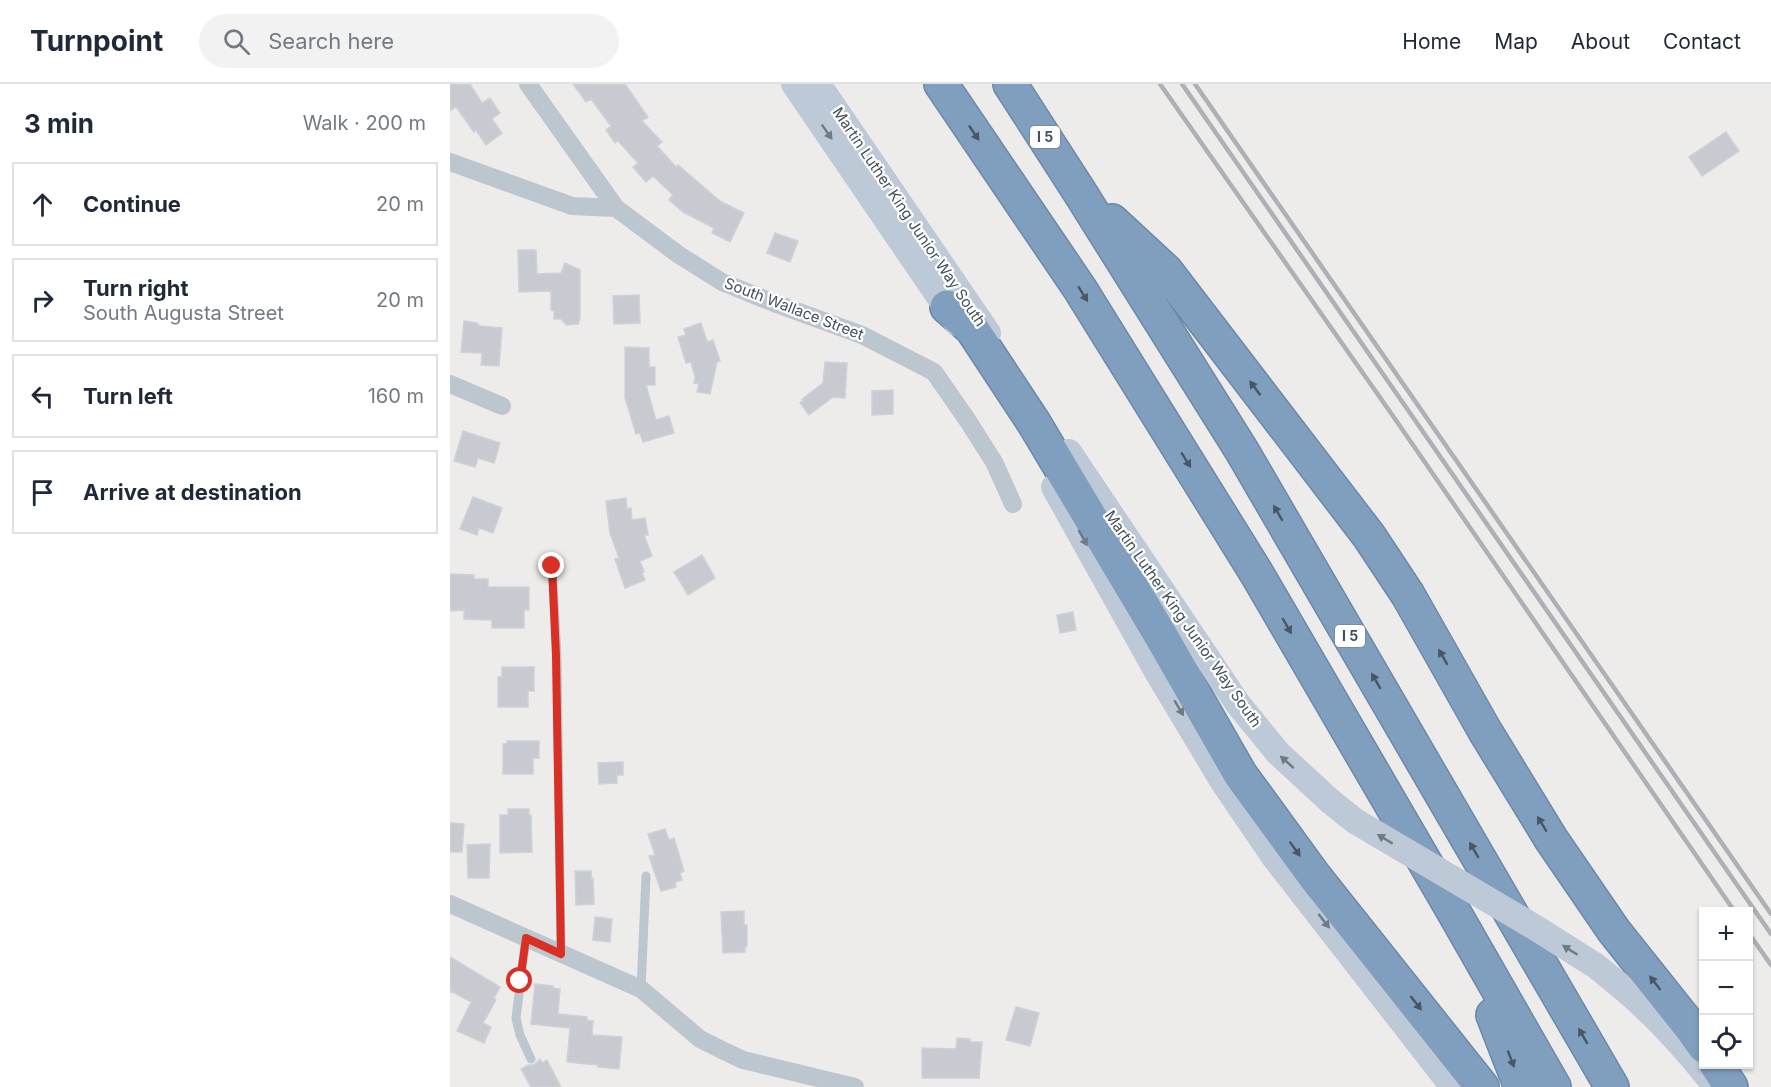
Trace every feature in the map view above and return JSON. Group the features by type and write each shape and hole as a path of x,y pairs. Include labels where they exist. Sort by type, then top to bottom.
{"highway":[{"path":"941,84 1080,290 1257,574 1554,1087"},
{"name":"I 5","path":"1010,84 1242,451 1612,1087"},
{"path":"1079,191 1166,271 1369,536 1408,595 1485,731 1551,839 1614,931 1699,1039"},
{"path":"947,307 972,329 1034,423 1240,774 1316,877 1482,1087"},
{"path":"1451,907 1521,1087"},
{"path":"1719,1069 1731,1087"}],"main road":[{"name":"Martin Luther King Junior Way South","path":"794,84 947,307 1053,485 1156,670 1223,782 1274,856 1453,1087"},
{"name":"Martin Luther King Junior Way South","path":"818,84 1238,704 1278,753 1355,821 1596,966 1664,1026 1716,1087"}],"street":[{"name":"South Wallace Street","path":"528,84 616,208 679,255 722,282 862,335 934,372 969,421 994,462 1013,504"},
{"path":"450,162 572,206 616,208"},
{"path":"450,384 502,406"},
{"path":"450,904 641,989 700,1038 743,1060 795,1080 855,1087"}],"lane":[{"path":"552,566 557,668 561,954"},
{"path":"641,989 646,876"},
{"path":"526,938 516,1018 520,1035 531,1059"}],"building":[{"path":"450,84 470,84 482,103 490,98 500,113 492,119 502,133 486,145 456,107 450,111"},
{"path":"573,84 625,84 648,117 642,121 662,142 657,146 676,167 678,165 720,201 744,213 730,242 712,233 714,228 683,212 669,200 673,195 653,176 646,182 633,167 638,163 618,141 615,143 606,130 611,126 591,99 586,102"},
{"path":"1726,132 1739,151 1702,176 1689,157"},
{"path":"775,233 798,241 790,262 767,253"},
{"path":"518,250 536,250 537,274 561,273 565,263 580,270 578,324 566,325 561,319 554,319 554,311 551,310 551,291 519,292"},
{"path":"639,295 640,323 614,324 613,296"},
{"path":"464,321 477,323 480,326 502,328 499,366 481,365 482,353 461,352"},
{"path":"701,323 707,342 713,340 720,361 717,362 710,394 697,392 699,384 694,383 695,377 691,362 686,363 678,337 686,335 684,329"},
{"path":"625,347 649,348 649,367 655,367 655,385 646,385 656,420 669,416 674,433 643,442 640,433 636,434 625,398"},
{"path":"825,362 847,363 845,398 833,397 809,415 800,403 823,383"},
{"path":"893,390 893,414 872,415 872,391"},
{"path":"463,431 500,443 494,463 478,458 475,467 454,461"},
{"path":"473,497 502,508 493,533 479,528 477,535 460,529"},
{"path":"626,498 627,509 631,508 632,520 645,518 648,535 644,535 652,556 640,561 645,580 625,588 615,559 619,558 610,533 606,501"},
{"path":"702,555 715,578 688,595 674,572"},
{"path":"450,574 474,575 474,579 488,579 488,587 529,587 529,610 524,610 524,628 492,628 492,620 464,619 464,610 450,611"},
{"path":"1073,612 1076,630 1060,633 1057,615"},
{"path":"502,667 534,667 534,691 528,691 528,707 498,707 498,677 502,677"},
{"path":"507,741 539,741 539,758 533,758 533,774 503,774 503,744 507,744"},
{"path":"623,762 623,775 617,775 617,783 599,784 598,763"},
{"path":"508,809 529,809 532,852 500,853 500,815 508,815"},
{"path":"450,823 464,824 462,852 450,852"},
{"path":"665,829 669,840 674,838 684,871 680,873 682,880 675,882 676,887 661,891 649,856 655,855 648,834"},
{"path":"490,844 489,878 468,878 467,845"},
{"path":"575,871 591,871 594,904 576,905"},
{"path":"744,911 744,925 747,925 745,952 723,953 721,912"},
{"path":"595,917 612,919 610,942 593,940"},
{"path":"450,957 500,987 494,998 496,1000 483,1023 491,1027 484,1043 457,1031 471,1002 451,991 450,993"},
{"path":"535,984 560,989 558,1014 587,1017 587,1020 593,1021 592,1035 622,1037 619,1069 567,1062 570,1028 531,1024"},
{"path":"1016,1007 1039,1013 1030,1046 1006,1040"},
{"path":"957,1038 970,1039 970,1042 982,1042 979,1078 922,1078 922,1048 956,1049"},
{"path":"540,1059 542,1063 547,1060 561,1087 531,1087 521,1069 534,1065"}],"railway":[{"path":"1160,84 1393,416 1732,907"},
{"path":"1182,84 1771,934"},
{"path":"1195,84 1771,914"},
{"path":"1753,939 1771,965"}],"route":[{"path":"520,981 526,938 561,954 556,656 552,566"}]}
